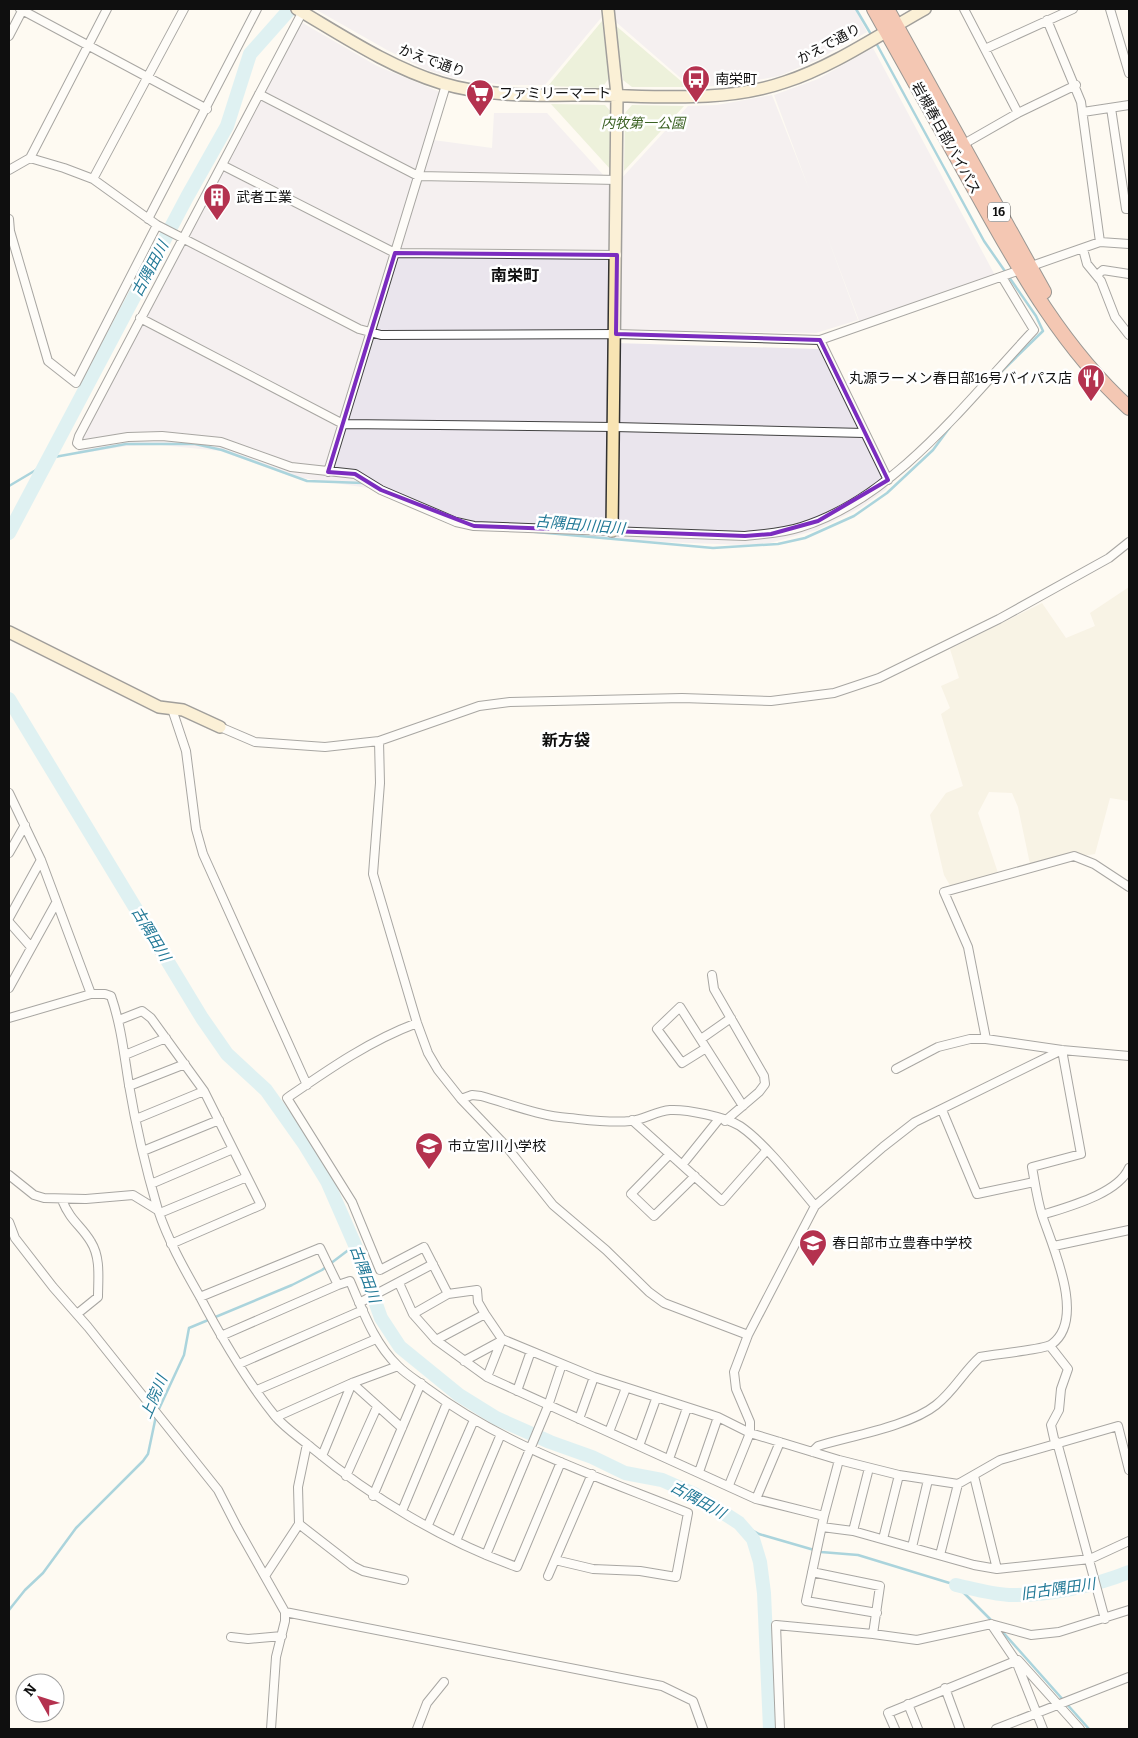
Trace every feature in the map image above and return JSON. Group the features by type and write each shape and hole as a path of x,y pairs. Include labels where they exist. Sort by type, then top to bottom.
{"highway":[{"name":"岩槻春日部バイパス","path":"874,9 891,28 962,145 1025,269 1080,342 1129,396"},
{"name":"岩槻春日部バイパス","path":"887,9 891,28 1063,335 1094,373 1129,408"}],"street":[{"path":"9,36 22,9 207,108"},
{"path":"9,158 11,167 30,158 107,9"},
{"path":"93,180 149,78 184,9"},
{"path":"148,219 257,9"},
{"path":"608,9 618,96 612,531"},
{"name":"かえで通り","path":"300,10 385,60 446,85 487,93 510,94 714,96 769,87 812,71 925,9"},
{"path":"964,9 1018,113"},
{"path":"985,49 1073,9"},
{"path":"1110,9 1129,73"},
{"path":"300,10 222,165 180,236 79,436 77,443 79,445 128,437 192,437 221,442 290,467 355,474 398,497 456,522 474,526 745,536 771,534 800,527 830,515 861,499 888,480 928,443 1034,330 1002,277"},
{"path":"1047,20 1076,85 1083,112 1100,242"},
{"path":"328,472 446,85"},
{"path":"962,145 1018,113 1076,85"},
{"path":"259,94 418,176 617,180"},
{"path":"1083,112 1129,105"},
{"path":"1112,108 1126,209 1129,209"},
{"path":"30,158 64,168 93,180 157,225 370,333 616,334 820,340 1100,242 1129,244"},
{"path":"222,165 395,253 617,255"},
{"path":"9,219 10,231 48,361 76,382 157,225"},
{"path":"1084,249 1087,264 1102,281 1115,317 1129,335"},
{"path":"1096,275 1103,270 1129,274"},
{"path":"140,318 343,424 614,426 864,433"},
{"path":"820,340 888,480"},
{"path":"9,632 159,707 183,710 255,742 274,745 325,747 379,741 480,706 510,702 682,698 771,701 834,694 879,678 999,619 1109,558 1129,542"},
{"path":"172,709 186,751 196,829 203,854 307,1085"},
{"path":"379,741 380,782 373,874 417,1023 430,1058 461,1099 506,1146 553,1205 606,1250 649,1292 664,1303 748,1335"},
{"path":"9,793 41,860 91,994"},
{"path":"9,853 25,825"},
{"path":"986,1039 968,947 944,892 1074,856 1094,864 1129,887"},
{"path":"31,947 9,920 41,860"},
{"path":"9,988 56,904"},
{"path":"682,1165 722,1120 743,1106 765,1084 764,1076 714,989 712,975"},
{"path":"9,1018 91,994 111,996 120,1020 129,1086 143,1152 159,1212 171,1244 221,1336 238,1364 276,1417 346,1476 373,1496 456,1541 517,1567 561,1462"},
{"path":"706,1048 682,1063 657,1029 680,1007 743,1106"},
{"path":"120,1020 142,1011 152,1018 204,1091 261,1205 171,1244"},
{"path":"701,1039 731,1018"},
{"path":"417,1023 386,1034 346,1058 287,1098 352,1202 380,1270 424,1247 448,1294"},
{"path":"125,1055 166,1038"},
{"path":"896,1069 938,1047 970,1039 986,1039 1062,1050 1129,1056"},
{"path":"729,1485 750,1433 750,1422 736,1390 734,1372 748,1335 815,1206 915,1122 1062,1050"},
{"path":"812,1452 818,1446 909,1420 934,1407 958,1384 972,1364 980,1357 1050,1346 1064,1330 1067,1320 1067,1301 1054,1246 1042,1215 1032,1167 1081,1154 1062,1050"},
{"path":"129,1086 185,1064"},
{"path":"136,1118 204,1091"},
{"path":"461,1099 481,1096 540,1113 568,1118 632,1120 670,1110 689,1111 739,1125 789,1173 815,1206"},
{"path":"942,1110 977,1194 1034,1182"},
{"path":"143,1152 219,1120"},
{"path":"632,1120 722,1201 766,1151"},
{"path":"151,1184 233,1149"},
{"path":"670,1154 631,1194 654,1216 695,1176"},
{"path":"1042,1215 1080,1203 1118,1183 1129,1168"},
{"path":"9,1175 34,1195 62,1200 133,1195 159,1212"},
{"path":"159,1212 248,1177"},
{"path":"62,1200 68,1214 91,1242 97,1256 98,1297 77,1314"},
{"path":"9,1222 15,1238 53,1288 77,1314 218,1490 236,1528 285,1612 285,1621 276,1657 271,1729"},
{"path":"1054,1246 1129,1230"},
{"path":"200,1297 320,1248 338,1285"},
{"path":"238,1364 361,1306 433,1264"},
{"path":"221,1336 350,1281 376,1339 398,1366 447,1403 501,1434 561,1462 688,1513 676,1578 640,1571 593,1569 555,1560"},
{"path":"399,1283 413,1314 436,1340 487,1377 548,1406 729,1485 756,1499 824,1516"},
{"path":"413,1314 448,1294 477,1290 478,1302 502,1340 594,1377 718,1418 750,1433 839,1460 899,1475 958,1484 1000,1460 1118,1426 1129,1470"},
{"path":"436,1340 484,1314"},
{"path":"257,1390 376,1339"},
{"path":"464,1361 502,1340"},
{"path":"487,1377 502,1340"},
{"path":"1050,1346 1068,1369 1061,1389 1059,1410 1051,1425 1090,1558 1105,1619"},
{"path":"517,1391 531,1351"},
{"path":"486,1555 548,1406 562,1364"},
{"path":"276,1417 352,1383 398,1366"},
{"path":"579,1419 594,1377"},
{"path":"352,1383 402,1428"},
{"path":"322,1456 352,1383"},
{"path":"373,1496 420,1383"},
{"path":"609,1432 626,1388"},
{"path":"639,1446 656,1399"},
{"path":"402,1511 447,1403"},
{"path":"346,1476 377,1407"},
{"path":"669,1459 687,1408"},
{"path":"699,1472 718,1418"},
{"path":"428,1525 474,1420"},
{"path":"456,1541 501,1434"},
{"path":"756,1499 780,1442"},
{"path":"265,1576 299,1524 298,1487 307,1444"},
{"path":"839,1460 824,1516 806,1601 876,1613"},
{"path":"853,1531 869,1468"},
{"path":"548,1576 592,1474"},
{"path":"883,1539 899,1475"},
{"path":"974,1476 997,1569"},
{"path":"912,1548 928,1480"},
{"path":"940,1556 958,1484"},
{"path":"299,1524 353,1566 363,1571 404,1580"},
{"path":"822,1527 853,1531 940,1556 997,1569 1090,1558 1129,1541"},
{"path":"812,1572 880,1586 873,1634"},
{"path":"780,1729 776,1625 917,1640 991,1624 1031,1635 1060,1632 1129,1610"},
{"path":"285,1612 317,1616 429,1641 662,1686 693,1701 702,1729"},
{"path":"991,1624 1016,1661 1044,1729"},
{"path":"231,1637 248,1639 282,1636"},
{"path":"895,1729 888,1712 1018,1660 1080,1729"},
{"path":"1001,1728 1129,1677"},
{"path":"416,1729 427,1703 444,1682"},
{"path":"945,1688 960,1729"},
{"path":"908,1704 918,1729"}],"highlighted area":[{"path":"395,253 617,255 616,334 820,340 888,480 818,521 771,534 745,536 474,526 381,490 355,474 328,472"}],"shaded area":[{"path":"315,9 600,9 601,18 545,85 505,85 454,78 427,70 387,50"},
{"path":"614,9 855,9 867,32 817,60 779,76 737,84 692,88 616,22"},
{"path":"301,22 377,66 440,92 426,139 492,148 494,113 547,113 616,189 615,343 819,349 887,489 860,508 817,530 770,543 744,545 611,540 473,526 381,490 290,476 220,451 161,445 127,446 78,454 78,445"},
{"path":"873,48 997,279 861,326 826,233 858,320 816,333 616,330 619,181 688,106 717,105 772,95 809,189 774,95 818,79"},
{"path":"1129,587 1129,801 1110,798 1095,854 1030,864 1018,807 1012,793 989,792 978,813 998,873 951,887 944,875 930,815 946,793 963,786 941,714 950,708 941,686 959,678 950,649 1042,603 1066,638 1095,626 1090,613"}],"green space":[{"path":"602,21 609,78 602,88 548,86"},
{"path":"615,25 688,87 632,87 623,80"},
{"path":"551,104 605,105 612,113 612,171"},
{"name":"内牧第一公園","path":"632,105 684,106 624,171 625,113"}],"waterway":[{"name":"古隅田川","path":"9,533 187,197 227,126 250,54 290,9"},
{"path":"856,9 872,36"},
{"path":"875,41 984,241 1036,316 1043,331 1001,372"},
{"name":"古隅田川旧川","path":"525,531 713,548 778,544 805,538 854,516 887,493 933,450 950,427"},
{"name":"古隅田川旧川","path":"9,486 36,470 49,458 126,444 195,444 222,450 307,481 363,483"},
{"name":"古隅田川","path":"9,699 202,1018 227,1054 266,1090 305,1145 327,1181 355,1245 381,1318 400,1347 459,1395 496,1418 550,1442 592,1457 625,1473 662,1480 694,1494 739,1523 753,1539 760,1562 764,1593 770,1729"},
{"name":"上院川","path":"158,1411 184,1355 189,1328 292,1285 322,1270 355,1245"},
{"name":"上院川","path":"9,1610 25,1590 43,1573 76,1528 143,1461 148,1454 156,1416"},
{"path":"739,1523 759,1534 821,1552 858,1555 956,1585 994,1623"},
{"name":"旧古隅田川","path":"956,1585 1009,1595 1039,1594 1086,1586 1129,1572"},
{"path":"1000,1629 1089,1729"}],"place":[{"name":"南栄町","path":"696,103"},
{"name":"ファミリーマート","path":"480,117"},
{"name":"武者工業","path":"217,221"},
{"name":"丸源ラーメン春日部16号バイパス店","path":"1091,402"},
{"name":"市立宮川小学校","path":"429,1170"},
{"name":"春日部市立豊春中学校","path":"813,1267"}],"district":[{"name":"南栄町","path":"515,275"},
{"name":"新方袋","path":"566,740"}]}
